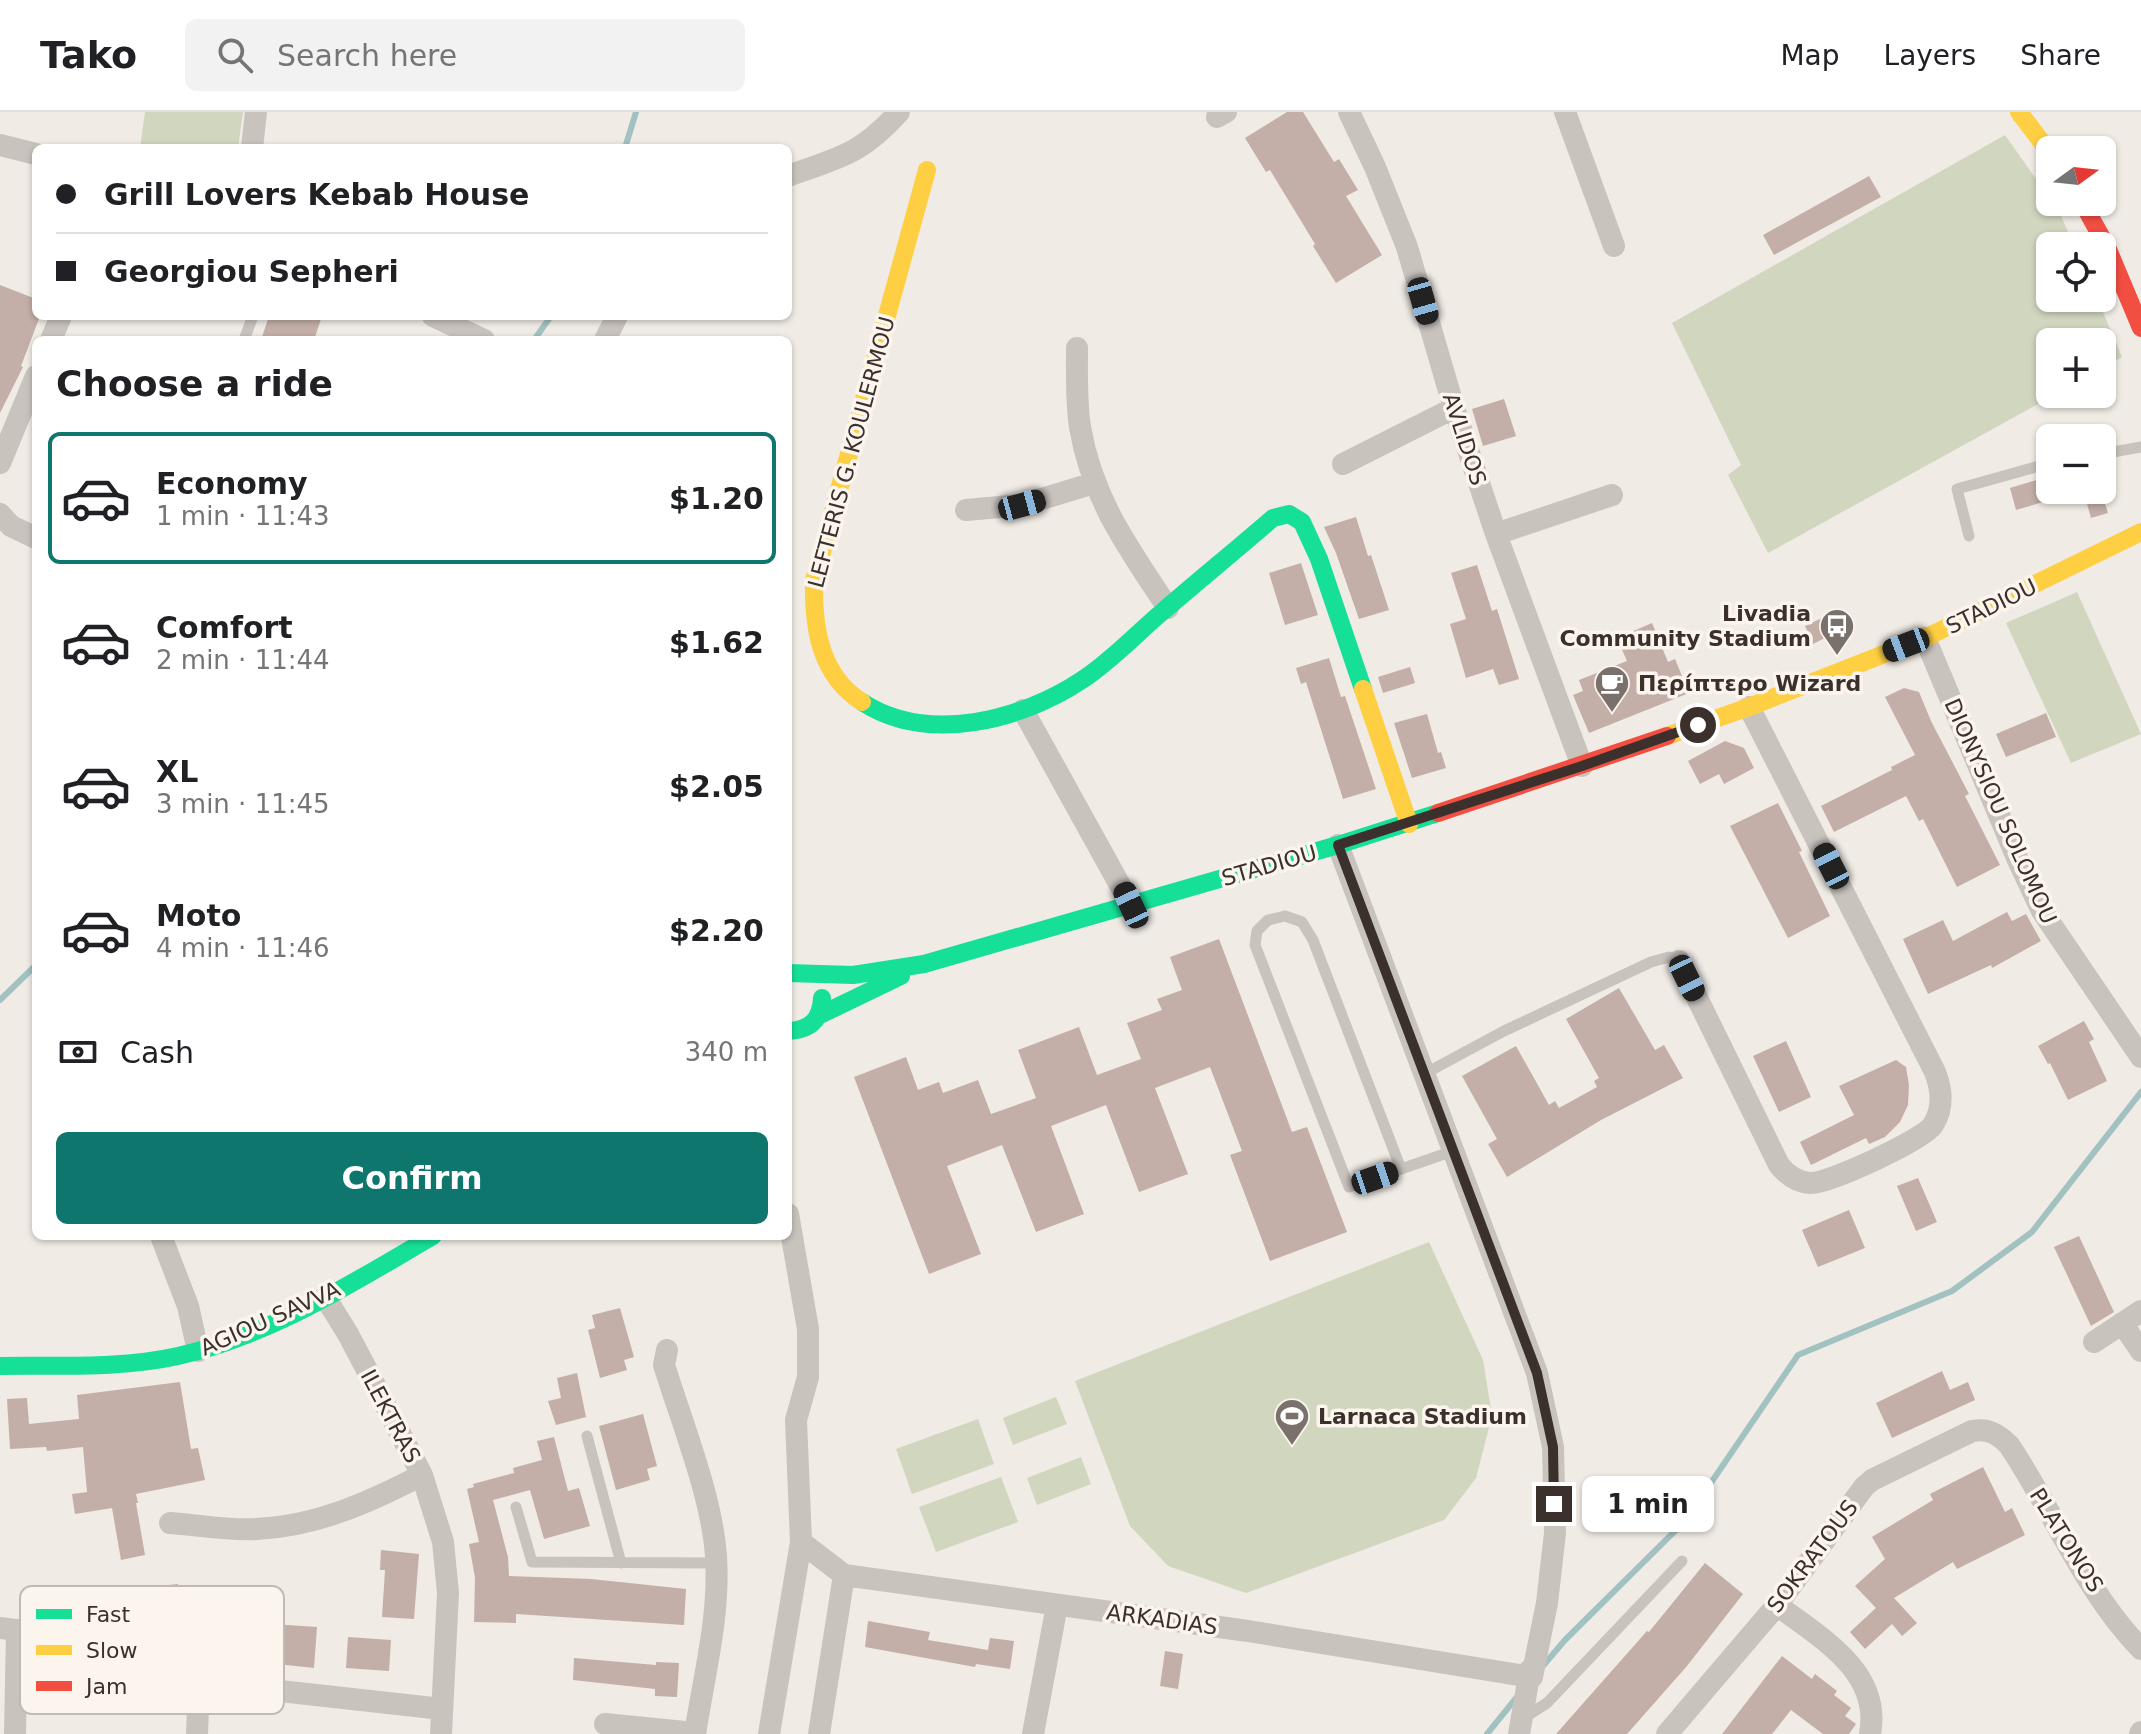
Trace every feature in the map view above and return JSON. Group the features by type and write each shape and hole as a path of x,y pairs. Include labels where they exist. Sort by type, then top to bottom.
{"street":[{"path":"252,144 256,112"},
{"path":"792,175 855,152 870,142 899,112"},
{"name":"AVLIDOS","path":"1349,112 1407,247 1454,408 1496,534 1582,766"},
{"path":"1565,112 1614,246"},
{"path":"2019,112 2037,136"},
{"path":"0,145 32,153"},
{"name":"LEFTERIS G. KOULERMOU","path":"927,170 814,581 812,612 818,640 827,666 840,684 856,700 889,717 930,724 991,719 1023,710 1083,680 1273,518 1289,514 1302,522 1319,559 1409,824"},
{"path":"2090,216 2107,247 2141,328"},
{"path":"442,320 476,336"},
{"path":"1077,348 1080,424 1094,483 1109,516 1168,608"},
{"path":"0,463 32,386"},
{"path":"1343,464 1454,408"},
{"path":"966,510 1022,505 1094,483"},
{"path":"1496,534 1612,495"},
{"path":"0,514 11,526 32,536"},
{"name":"STADIOU","path":"797,974 853,975 924,964 1409,824 1749,707 1925,638 2141,532"},
{"name":"DIONYSIOU SOLOMOU","path":"1925,638 2042,911 2141,1057"},
{"path":"1679,961 1779,1165 1792,1177 1808,1183 1830,1179 1919,1138 1933,1125 1941,1104 1935,1072 1749,707"},
{"path":"1023,710 1131,905"},
{"path":"1338,845 1537,1373 1553,1447 1555,1533 1547,1603 1525,1700"},
{"name":"STADIOU","path":"792,1031 807,1029 820,1015 924,964"},
{"path":"797,974 820,988 823,1007 820,1015"},
{"path":"769,1734 801,1542 796,1420 808,1377 808,1329 792,1237"},
{"path":"163,1240 188,1306 198,1351"},
{"name":"AGIOU SAVVA","path":"0,1366 144,1361 198,1351 236,1338 325,1297 426,1240"},
{"name":"ILEKTRAS","path":"170,1523 255,1530 295,1524 353,1509 422,1475 325,1297"},
{"path":"2094,1342 2132,1317 2141,1351"},
{"path":"605,1724 695,1734 716,1606 716,1563 711,1518 664,1365 667,1350"},
{"name":"SOKRATOUS","path":"1667,1734 1777,1605 1864,1487 1872,1480 1965,1433 1980,1430 1993,1433"},
{"name":"PLATONOS","path":"1993,1433 2009,1445 2068,1548 2141,1649"},
{"path":"422,1475 443,1542 448,1593 441,1734"},
{"name":"ARKADIAS","path":"801,1542 844,1575 1264,1633 1525,1700"},
{"path":"819,1734 844,1575"},
{"path":"1033,1734 1057,1605"},
{"path":"1777,1605 1838,1652 1862,1680 1869,1703 1870,1734"},
{"path":"8,1629 15,1734"},
{"path":"284,1691 442,1709"},
{"path":"197,1734 198,1714"}],"lane":[{"path":"2116,451 2141,447"},
{"path":"1969,536 1957,489 2036,467"},
{"path":"1401,1169 1313,940 1302,922 1285,916 1268,920 1257,931 1255,945 1349,1187 1401,1169 1453,1151"},
{"path":"1424,1074 1504,1031 1651,962 1669,957 1679,961"},
{"path":"587,1436 621,1563"},
{"path":"516,1507 532,1562 716,1563"},
{"path":"1525,1700 1547,1703 1682,1561"}],"green space":[{"path":"145,112 243,112 239,144 141,144"},
{"path":"2005,135 2036,179 2036,216 2061,216 2068,232 2036,232 2036,312 2103,312 2110,328 2036,328 2036,405 1768,553 1728,475 1741,465 1672,323"},
{"path":"2116,343 2122,357 2116,361"},
{"path":"2077,592 2141,734 2071,763 2006,623"},
{"name":"Larnaca Stadium","path":"1429,1242 1483,1360 1492,1416 1476,1478 1444,1520 1246,1593 1168,1566 1130,1526 1075,1381"},
{"path":"1056,1397 1067,1424 1013,1445 1003,1418"},
{"path":"978,1419 994,1464 912,1494 896,1449"},
{"path":"1081,1457 1091,1484 1037,1505 1027,1478"},
{"path":"1001,1477 1018,1522 936,1552 919,1507"}],"building":[{"path":"1287,112 1303,112 1334,162 1339,159 1358,190 1346,196 1382,255 1336,283 1270,170 1266,172 1245,138"},
{"path":"1869,176 1881,197 1774,255 1763,235"},
{"path":"0,285 32,297 32,320 38,320 23,367 0,413"},
{"path":"268,320 321,320 315,336 262,336"},
{"path":"1504,399 1516,436 1483,446 1472,409"},
{"path":"2036,480 2036,504 2016,510 2010,488"},
{"path":"2087,504 2105,504 2108,513 2091,518"},
{"path":"1356,517 1389,610 1359,619 1324,527"},
{"path":"1301,563 1318,615 1285,625 1269,573"},
{"path":"1477,565 1492,611 1497,609 1519,679 1499,685 1493,669 1466,678 1450,624 1466,619 1451,573"},
{"path":"1837,611 1845,628 1813,644 1805,626"},
{"path":"1652,623 1668,662 1675,659 1689,693 1589,733 1573,695 1583,691 1579,680 1627,661 1617,638"},
{"path":"1329,658 1376,789 1343,799 1306,682 1301,684 1296,668"},
{"path":"1410,667 1415,683 1383,693 1378,677"},
{"path":"1904,688 1919,692 1969,794 1965,796 2000,865 1957,887 1923,819 1919,821 1906,796 1834,832 1821,806 1915,755 1885,697"},
{"path":"2046,713 2056,737 2006,757 1996,734"},
{"path":"1427,714 1438,753 1441,752 1446,768 1412,778 1394,723"},
{"path":"1725,741 1744,748 1754,768 1724,784 1719,774 1700,784 1688,761"},
{"path":"1778,803 1830,916 1788,938 1730,826"},
{"path":"2007,912 2012,921 2026,914 2041,941 1992,968 1991,965 1928,994 1903,939 1943,920 1953,941"},
{"path":"1219,939 1292,1132 1307,1127 1347,1232 1270,1261 1230,1155 1242,1151 1210,1067 1155,1088 1188,1174 1139,1192 1106,1105 1051,1126 1084,1214 1036,1232 1002,1145 947,1166 981,1254 929,1274 854,1077 906,1057 918,1090 939,1082 943,1093 978,1080 991,1114 1036,1098 1018,1050 1079,1027 1097,1075 1141,1059 1127,1023 1162,1010 1157,999 1182,990 1170,957"},
{"path":"1619,988 1655,1050 1664,1045 1683,1078 1601,1120 1507,1177 1488,1144 1497,1139 1462,1076 1516,1046 1549,1105 1555,1101 1559,1108 1597,1087 1594,1081 1599,1078 1566,1019"},
{"path":"2084,1021 2094,1039 2089,1042 2107,1081 2068,1100 2038,1046"},
{"path":"1786,1041 1811,1097 1779,1112 1753,1056"},
{"path":"1896,1060 1906,1067 1909,1085 1908,1105 1900,1122 1885,1137 1869,1144 1866,1138 1811,1165 1800,1142 1854,1115 1839,1086"},
{"path":"1918,1178 1937,1222 1916,1231 1897,1186"},
{"path":"1849,1210 1865,1248 1818,1267 1802,1230"},
{"path":"2079,1236 2114,1312 2091,1326 2054,1247"},
{"path":"620,1308 634,1357 624,1360 627,1370 600,1378 588,1330 595,1328 592,1315"},
{"path":"1942,1371 1950,1390 1968,1382 1975,1400 1892,1438 1876,1403"},
{"path":"577,1373 586,1417 556,1425 548,1401 561,1398 557,1378"},
{"path":"180,1382 191,1449 198,1448 205,1480 136,1494 145,1555 121,1560 112,1508 75,1514 72,1494 87,1492 83,1447 47,1451 46,1447 10,1449 7,1399 27,1398 29,1424 79,1419 77,1395"},
{"path":"643,1414 657,1466 647,1469 650,1480 616,1490 599,1426"},
{"path":"554,1437 568,1491 579,1488 590,1526 544,1539 530,1490 493,1500 508,1557 509,1576 591,1579 686,1589 684,1625 516,1614 516,1623 474,1622 475,1578 469,1544 479,1542 467,1489 474,1487 473,1484 514,1473 513,1468 542,1460 537,1441"},
{"path":"1983,1467 2005,1512 2012,1508 2025,1535 1957,1569 1953,1562 1894,1598 1917,1623 1902,1636 1892,1624 1865,1649 1850,1632 1876,1608 1855,1586 1885,1559 1872,1537 1933,1500 1930,1494"},
{"path":"381,1550 419,1554 414,1619 382,1617 385,1570 380,1570"},
{"path":"1705,1563 1743,1594 1687,1666 1627,1734 1556,1734 1649,1632"},
{"path":"868,1621 930,1632 928,1640 988,1650 990,1638 1014,1641 1010,1669 976,1664 975,1667 865,1647"},
{"path":"284,1625 317,1627 314,1668 284,1665"},
{"path":"348,1637 391,1640 389,1671 346,1668"},
{"path":"1165,1651 1183,1654 1178,1689 1160,1686"},
{"path":"1782,1656 1812,1679 1815,1674 1837,1691 1834,1695 1851,1708 1845,1716 1856,1724 1849,1734 1823,1734 1791,1710 1772,1734 1722,1734"},
{"path":"574,1658 656,1665 656,1662 679,1663 677,1697 655,1696 655,1689 573,1680"}],"waterway":[{"path":"626,144 636,112"},
{"path":"537,336 548,320"},
{"path":"0,1000 32,969"},
{"path":"1542,1667 1565,1640 1685,1521 1798,1355 1952,1291 2032,1232 2141,1092"},
{"path":"1487,1734 1517,1697"}],"traffic: fast":[{"path":"862,702 888,715 916,722 945,724 974,722 1032,706 1093,673 1273,518 1289,514 1302,522 1319,559 1363,689"},
{"path":"792,973 853,975 924,964 1338,845 1438,813"},
{"path":"820,1015 901,976"},
{"path":"792,1030 802,1029 817,1018 822,998"},
{"path":"0,1366 134,1363 212,1347 278,1322 426,1240"}],"traffic: slow":[{"path":"2019,112 2037,136"},
{"path":"862,702 837,678 822,649 815,616 814,581 927,170"},
{"path":"1667,736 1925,638 2141,532"},
{"path":"1363,689 1409,824"}],"traffic: jam":[{"path":"2090,216 2107,247 2141,328"},
{"path":"1438,813 1667,736"}],"place":[{"name":"Livadia Community Stadium","path":"1837,657"},
{"name":"Περίπτερο Wizard","path":"1612,714"},
{"name":"Larnaca Stadium","path":"1292,1447"}],"route":[{"path":"1554,1504 1553,1447 1537,1373 1338,845 1409,824 1698,725"}]}
